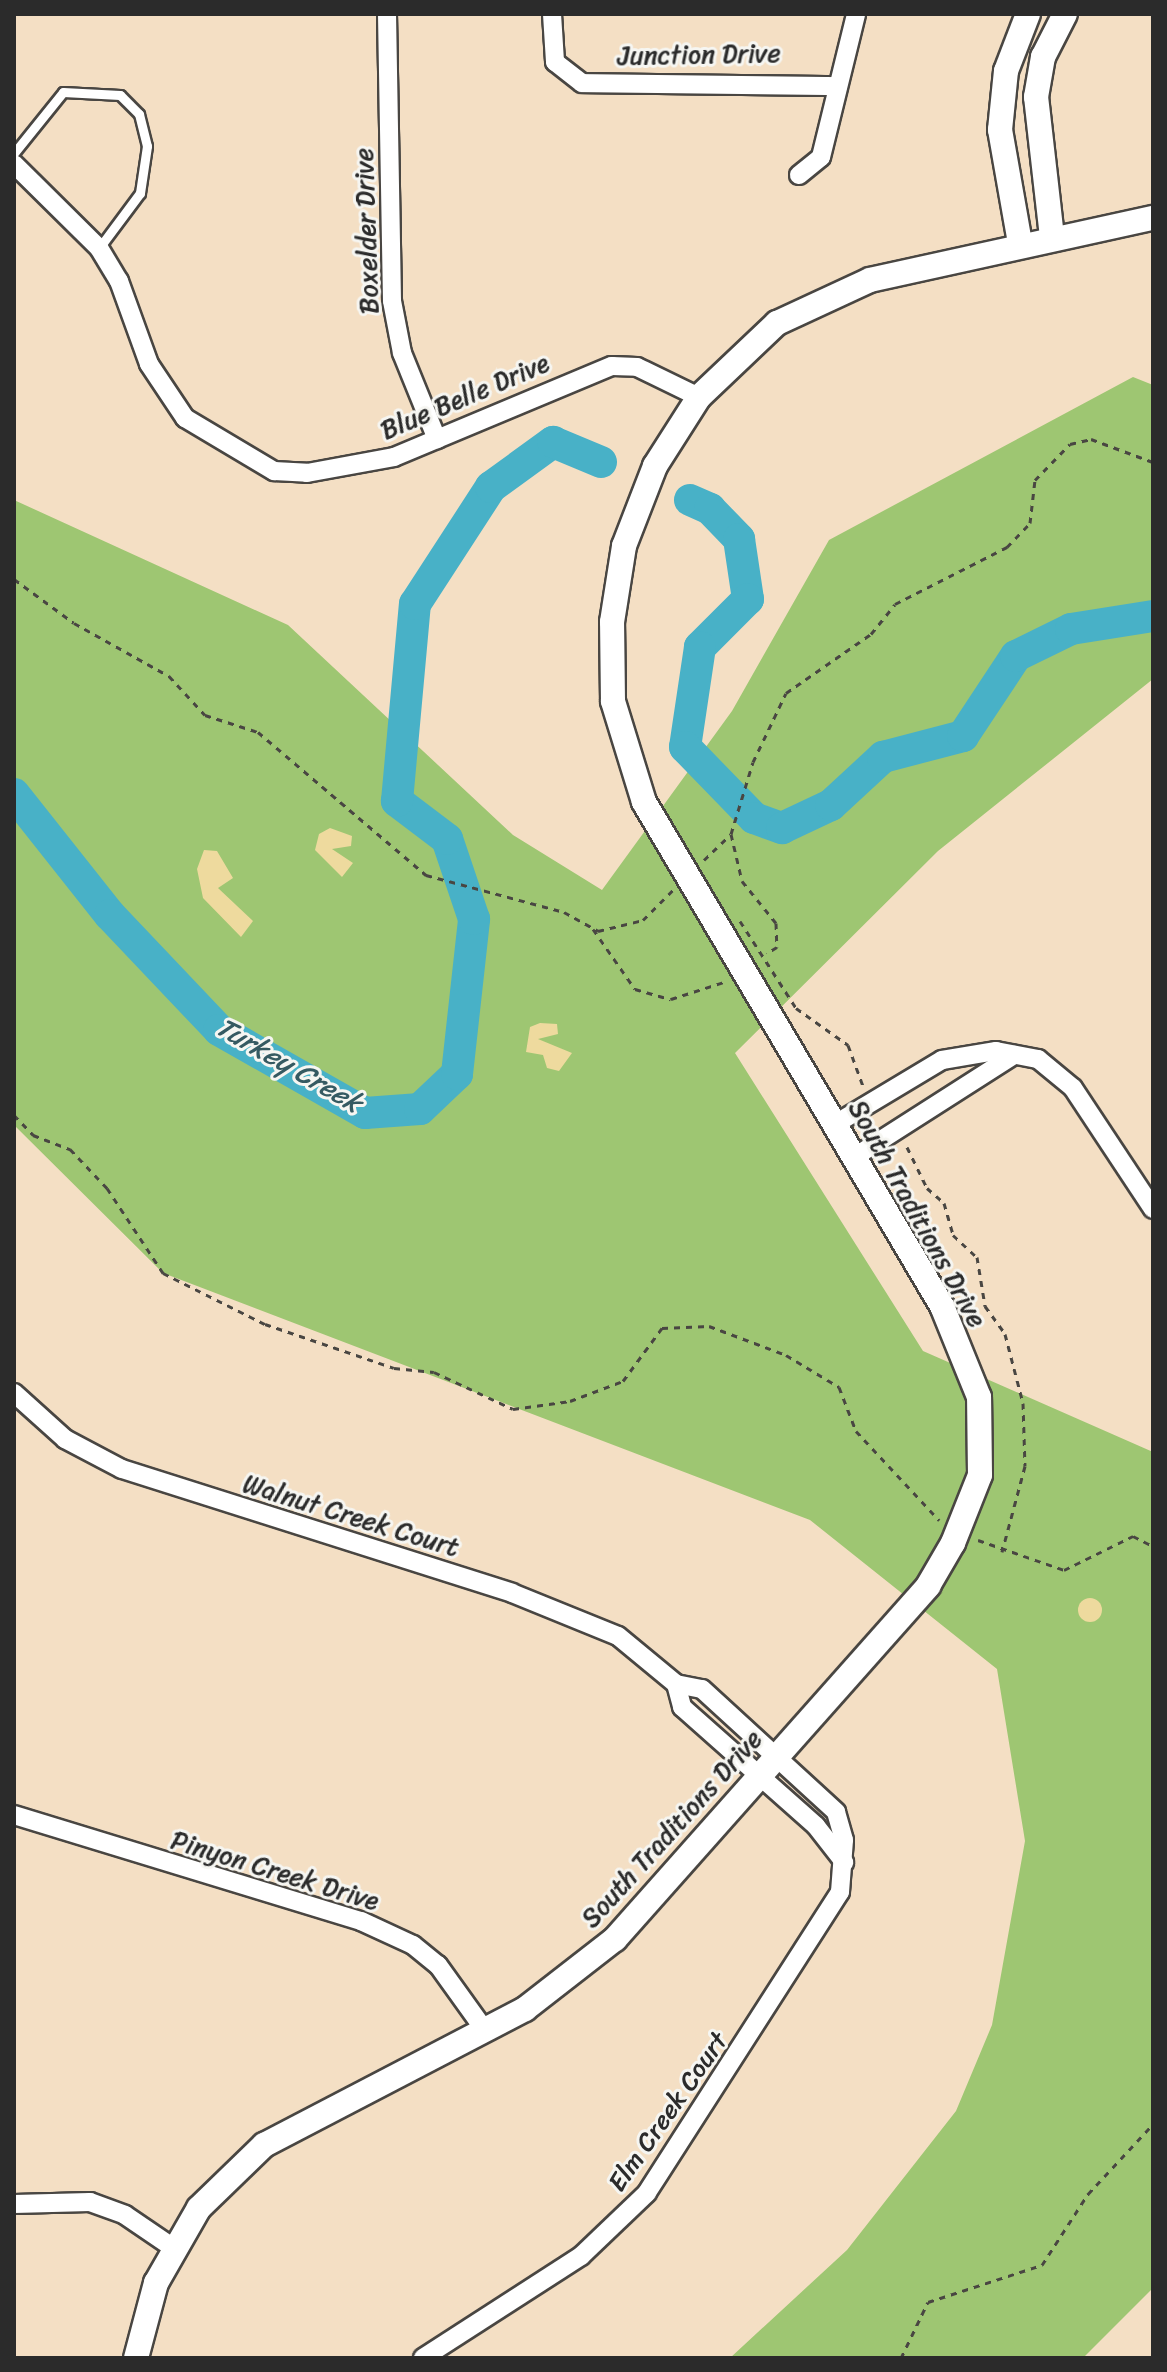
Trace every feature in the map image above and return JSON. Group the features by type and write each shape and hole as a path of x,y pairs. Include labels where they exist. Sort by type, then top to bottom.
{"street":[{"name":"Boxelder Drive","path":"387,14 392,301 402,353 437,439"},
{"name":"Junction Drive","path":"552,14 562,73 582,83 838,86"},
{"path":"799,175 821,157 856,14"},
{"path":"1020,243 1000,130 1006,71 1028,14"},
{"path":"1052,237 1036,97 1043,57 1060,16"},
{"name":"Blue Belle Drive","path":"14,164 99,248 163,389 185,418 241,456 274,471 307,473 394,457 612,366 637,367 699,397"},
{"name":"South Traditions Drive","path":"136,2358 156,2283 199,2208 264,2145 525,2009 615,1939 928,1586 958,1531 980,1475 979,1397 942,1306 837,1123 699,870 632,768 613,701 612,622 629,532 655,466 699,397 777,323 870,280 1020,243 1153,218"},
{"path":"837,1123 942,1060 1014,1055 1038,1059 1073,1088 1153,1209"},
{"path":"856,1156 1014,1055"},
{"name":"Walnut Creek Court","path":"14,1393 65,1439 122,1469 512,1593 618,1636 676,1684 702,1689 778,1753"},
{"name":"Walnut Creek Court","path":"676,1684 682,1707 756,1777"},
{"name":"Elm Creek Court","path":"423,2358 581,2256 647,2193 756,2033 840,1892 844,1862 836,1812 778,1753"},
{"path":"756,1777 816,1826 844,1862"},
{"name":"Pinyon Creek Drive","path":"14,1815 361,1921 413,1945 438,1965 484,2029"},
{"path":"14,2204 90,2202 125,2215 175,2249"}],"lane":[{"path":"14,153 63,92 120,95 139,114 147,146 140,193 99,248"}],"path":[{"path":"14,579 74,623 169,676 205,715 258,732 341,796 414,868 440,880 538,906 591,927 643,920 699,870 731,834 750,772 786,693 871,634 895,604 1007,547 1030,523 1035,480 1070,444 1091,439 1153,462"},
{"path":"731,834 742,881 776,923 777,947 767,953"},
{"path":"734,917 796,1008 848,1045 871,1103"},
{"path":"591,927 635,989 671,999 724,982"},
{"path":"14,1115 33,1135 70,1149 107,1188 163,1273 265,1324 394,1368 434,1372 513,1409 570,1401 623,1381 662,1328 709,1326 786,1355 839,1387 856,1431 923,1511 958,1531 1002,1552 1064,1570 1133,1536 1153,1546"},
{"path":"895,1130 927,1188 944,1203 953,1235 977,1257 985,1306 1005,1334 1023,1403 1025,1466 1002,1552"},
{"path":"901,2358 928,2302 1042,2265 1088,2194 1153,2124"}],"green space":[{"path":"1133,377 1153,385 1153,679 938,851 735,1053 923,1351 1153,1452 1153,2288 1083,2358 730,2358 847,2250 956,2111 992,2025 1025,1841 997,1669 810,1520 163,1273 14,1125 14,500 288,625 513,835 602,890 732,711 829,540"}],"sand":[{"path":"330,828 352,836 351,846 332,849 353,863 342,877 315,850 319,834"},
{"path":"204,850 217,851 233,878 218,888 253,921 241,937 203,898 197,869"},
{"path":"540,1023 557,1024 558,1034 538,1039 572,1053 559,1071 547,1068 543,1055 526,1052 530,1027"},
{"path":"1090,1598 1099,1601 1102,1610 1099,1619 1090,1622 1081,1619 1078,1610 1081,1601"}],"waterway":[{"name":"Turkey Creek","path":"14,794 110,915 219,1030 365,1113 420,1109 457,1074 474,919 447,839 397,801 415,604 491,487 553,442 601,462"},
{"name":"Turkey Creek","path":"690,500 710,509 739,539 748,599 700,647 685,747 754,818 782,828 831,805 883,757 963,736 1016,656 1071,629 1153,616"}]}
